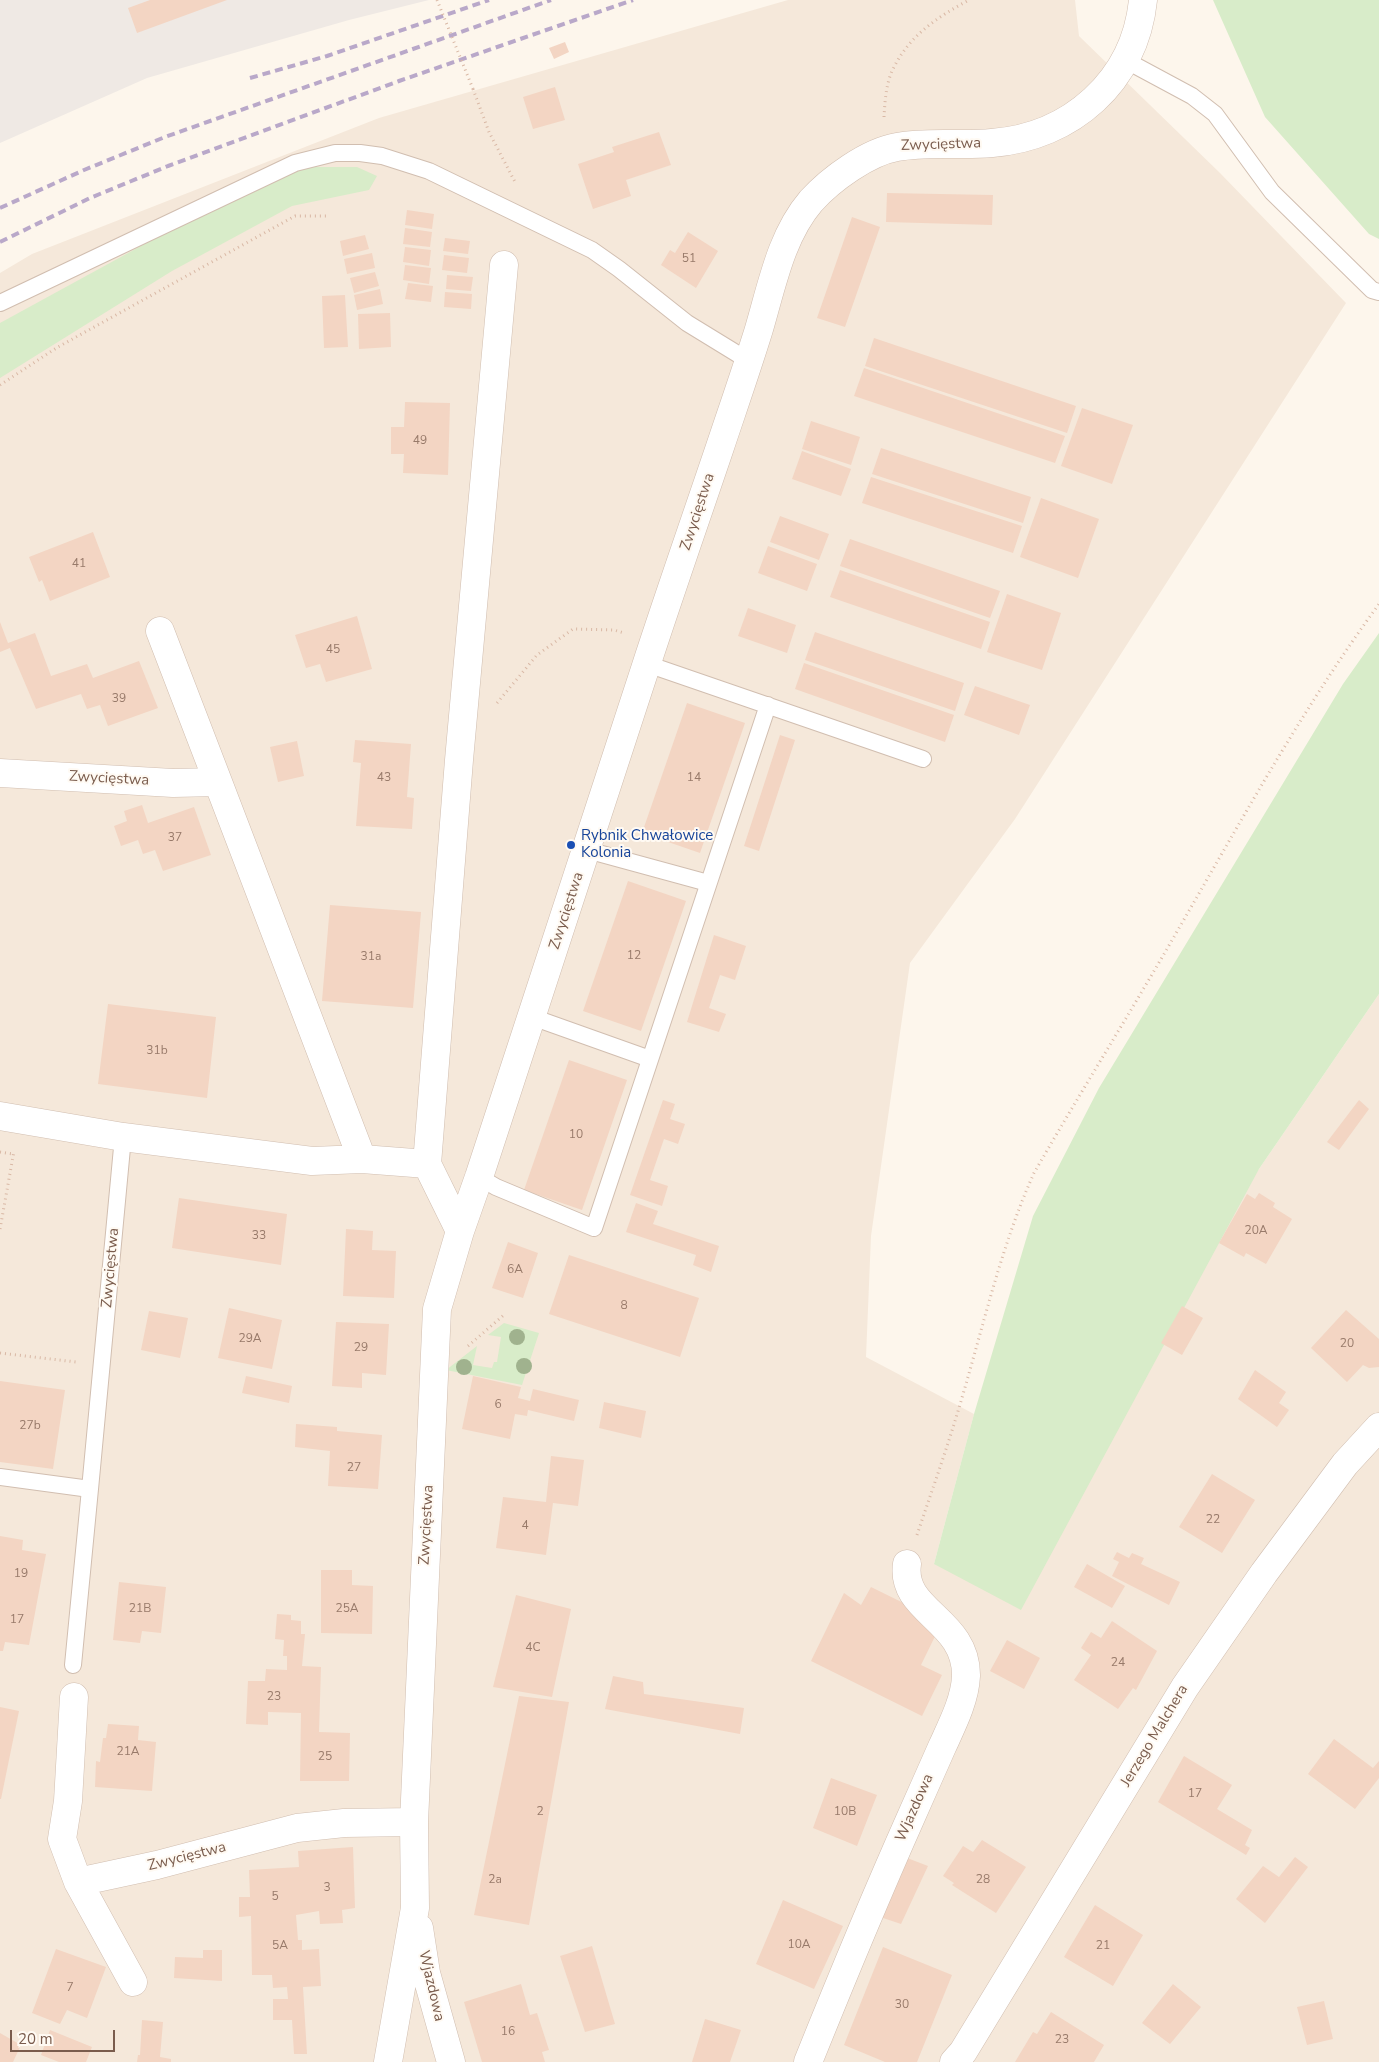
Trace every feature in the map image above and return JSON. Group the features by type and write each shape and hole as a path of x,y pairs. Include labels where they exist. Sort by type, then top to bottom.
{"street":[{"name":"Zwycięstwa","path":"388,2062 416,1908 414,1822 437,1309 460,1231 749,361 788,236 811,202 836,178 866,158 894,147 993,143 1023,139 1055,128 1099,95 1116,75 1126,60 1135,36 1143,0"},
{"path":"460,1231 427,1164 459,760 504,265"},
{"path":"160,630 362,1160"},
{"name":"Zwycięstwa","path":"0,773 173,783 218,782"},
{"path":"11,1118 123,1137 312,1161 362,1160 427,1164"},
{"name":"Jerzego Malchera","path":"954,2062 963,2052 1184,1687 1327,1487 1379,1427"},
{"name":"Wjazdowa","path":"808,2062 878,1891 952,1725 964,1691 966,1676 962,1651 948,1628 920,1602 909,1588 905,1576 907,1564"},
{"path":"74,1697 68,1801 62,1839 78,1882 133,1982"},
{"name":"Zwycięstwa","path":"78,1882 157,1865 297,1828 344,1822 414,1822"},
{"name":"Wjazdowa","path":"416,1908 426,1973 451,2062"}],"lane":[{"path":"1126,60 1192,96 1215,114 1272,192 1372,290 1379,292"},
{"path":"0,303 295,163 335,153 360,153 407,162 429,171 592,250 687,323 749,361"},
{"path":"651,653 768,705 923,759"},
{"path":"479,1177 496,1187 594,1228 768,705"},
{"path":"587,850 708,883"},
{"path":"532,1017 650,1059"},
{"name":"Zwycięstwa","path":"73,1665 123,1137"},
{"path":"0,1477 90,1489"}],"path":[{"path":"437,0 489,132 519,190 515,212"},
{"path":"894,147 883,127 886,94 894,67 915,37 940,15 969,0"},
{"path":"0,385 58,347 295,216 327,216"},
{"path":"907,1564 960,1402 1006,1246 1018,1210 1034,1173 1164,954 1288,738 1328,676 1379,604"},
{"path":"537,655 574,628 614,630 651,653"},
{"path":"0,1229 13,1154 11,1118"},
{"path":"0,1152 13,1154"},
{"path":"466,1348 506,1314"},
{"path":"0,1352 80,1363"}],"shaded area":[{"path":"0,0 429,0 349,20 147,78 0,143"},
{"path":"788,0 1075,0 1079,36 1220,173 1346,303 1015,819 910,963 871,1236 866,1357 974,1414 934,1564 1259,1169 1379,994 1379,2062 0,2062 0,273 32,254 379,118"}],"green space":[{"path":"1213,0 1379,0 1379,239 1369,234 1265,117"},
{"path":"316,167 357,167 377,176 369,190 292,206 172,271 0,378 0,323 280,170"},
{"path":"1379,633 1379,994 1259,1169 1021,1610 934,1564 974,1414 1033,1216 1099,1088 1343,684"},
{"path":"504,1323 539,1333 522,1385 446,1370 477,1346 473,1365 492,1368 494,1362 497,1362 501,1337 488,1335"}],"building":[{"path":"150,0 227,0 137,33 128,8"},
{"path":"565,42 569,52 554,59 549,48"},
{"path":"555,87 565,120 533,129 523,97"},
{"path":"659,132 671,165 626,180 631,196 593,209 578,164 614,152 612,147"},
{"path":"887,193 993,195 992,225 886,222"},
{"path":"407,210 434,214 432,229 405,225"},
{"path":"852,217 880,227 845,327 817,318"},
{"path":"405,228 432,232 430,247 403,244"},
{"path":"688,232 718,251 696,288 661,265 670,250 675,253"},
{"path":"365,235 369,249 343,256 340,241"},
{"path":"445,238 470,241 468,254 443,251"},
{"path":"405,247 431,250 429,266 403,262"},
{"path":"372,253 375,268 347,274 344,259"},
{"path":"444,255 469,258 467,273 442,270"},
{"path":"405,265 431,268 429,284 403,280"},
{"path":"375,272 379,286 354,293 350,278"},
{"path":"447,275 473,277 471,291 446,289"},
{"path":"408,283 433,286 431,302 405,299"},
{"path":"380,289 383,304 357,310 354,295"},
{"path":"445,292 472,294 471,309 444,307"},
{"path":"345,295 348,347 324,348 322,296"},
{"path":"390,313 391,347 359,349 358,314"},
{"path":"874,338 1076,406 1067,433 865,366"},
{"path":"864,368 1065,436 1055,463 854,396"},
{"path":"405,402 450,403 448,475 403,473 404,454 391,454 391,427 404,427"},
{"path":"1082,408 1133,425 1112,484 1061,466"},
{"path":"811,421 860,437 851,465 802,449"},
{"path":"881,448 1031,497 1023,523 872,474"},
{"path":"802,451 851,469 841,496 792,479"},
{"path":"871,477 1022,526 1013,553 862,503"},
{"path":"1041,498 1099,519 1078,578 1020,557"},
{"path":"780,516 829,534 819,560 770,542"},
{"path":"93,532 110,577 50,601 42,580 39,582 29,557"},
{"path":"850,539 1000,591 990,618 840,566"},
{"path":"768,546 817,564 807,591 758,573"},
{"path":"840,570 990,622 981,649 830,597"},
{"path":"1007,594 1061,613 1042,670 987,652"},
{"path":"748,608 796,625 787,653 738,636"},
{"path":"357,616 372,669 326,682 320,664 306,668 295,635"},
{"path":"0,622 8,643 35,633 51,676 87,664 93,678 139,661 158,708 108,726 100,705 87,709 81,694 36,709 10,648 0,652"},
{"path":"815,632 964,683 955,711 805,660"},
{"path":"804,663 954,715 945,742 795,689"},
{"path":"975,686 1030,705 1019,735 964,715"},
{"path":"687,703 745,723 700,853 642,833"},
{"path":"780,735 795,740 759,851 744,846"},
{"path":"355,740 411,744 407,797 414,798 412,829 356,826 361,763 353,762"},
{"path":"297,741 304,776 278,782 270,747"},
{"path":"142,805 148,823 194,807 211,855 163,871 155,850 143,854 138,840 121,846 114,826 127,821 124,811"},
{"path":"628,881 686,901 641,1031 583,1011"},
{"path":"330,905 421,912 413,1008 322,1001"},
{"path":"714,935 746,946 735,980 720,975 709,1008 726,1014 719,1032 687,1022"},
{"path":"108,1004 216,1017 207,1098 98,1084"},
{"path":"569,1060 627,1080 582,1210 524,1190"},
{"path":"663,1100 675,1104 670,1119 685,1124 678,1144 664,1139 650,1180 668,1186 662,1206 630,1195"},
{"path":"1359,1100 1369,1109 1339,1150 1327,1142"},
{"path":"1259,1193 1275,1203 1273,1207 1292,1219 1266,1264 1246,1253 1244,1257 1219,1243 1247,1194 1255,1199"},
{"path":"179,1198 287,1214 281,1265 172,1248"},
{"path":"636,1203 658,1211 653,1224 719,1246 711,1272 693,1265 696,1255 626,1232"},
{"path":"346,1229 373,1231 372,1250 396,1251 394,1298 343,1296"},
{"path":"508,1242 538,1253 523,1298 492,1288"},
{"path":"569,1255 699,1298 680,1357 549,1314"},
{"path":"1182,1306 1203,1318 1182,1355 1161,1343"},
{"path":"229,1308 282,1320 272,1369 218,1358"},
{"path":"1346,1310 1379,1339 1379,1367 1369,1368 1363,1365 1347,1382 1311,1348"},
{"path":"149,1311 188,1318 180,1358 141,1350"},
{"path":"336,1322 389,1324 386,1375 362,1373 362,1388 332,1386"},
{"path":"1255,1370 1286,1392 1279,1403 1289,1410 1277,1427 1238,1399"},
{"path":"246,1376 292,1386 289,1403 242,1393"},
{"path":"473,1376 521,1387 518,1398 530,1401 533,1389 579,1400 574,1421 528,1410 527,1416 515,1414 510,1439 462,1429"},
{"path":"0,1381 65,1390 53,1469 0,1462"},
{"path":"604,1402 646,1411 641,1438 599,1428"},
{"path":"296,1424 337,1427 337,1431 382,1435 378,1489 328,1486 330,1451 295,1447"},
{"path":"551,1456 584,1460 578,1506 553,1503 546,1555 496,1548 503,1497 546,1502"},
{"path":"1212,1474 1255,1500 1222,1553 1179,1527"},
{"path":"0,1536 23,1540 22,1550 46,1554 29,1645 5,1642 3,1651 0,1651"},
{"path":"1117,1552 1129,1558 1132,1553 1144,1558 1141,1564 1180,1582 1169,1605 1112,1576 1119,1562 1113,1559"},
{"path":"1087,1564 1125,1586 1112,1608 1074,1587"},
{"path":"321,1570 352,1570 352,1585 373,1586 372,1634 321,1633"},
{"path":"119,1582 166,1587 161,1633 142,1631 140,1643 113,1640"},
{"path":"871,1587 942,1622 921,1665 942,1675 922,1716 811,1661 844,1593 861,1605"},
{"path":"516,1595 571,1609 552,1697 493,1687"},
{"path":"277,1614 291,1615 291,1620 301,1621 301,1634 305,1634 302,1666 321,1667 319,1732 350,1733 349,1781 300,1781 301,1713 268,1712 268,1725 246,1724 248,1681 265,1681 266,1669 287,1670 287,1656 283,1656 284,1640 275,1639"},
{"path":"1112,1621 1157,1651 1136,1690 1133,1688 1118,1709 1074,1680 1091,1655 1081,1648 1091,1632 1101,1638"},
{"path":"1007,1640 1040,1658 1024,1689 990,1671"},
{"path":"613,1676 643,1682 644,1694 744,1708 740,1734 605,1709"},
{"path":"519,1696 569,1702 529,1925 474,1915"},
{"path":"0,1707 19,1711 1,1799 0,1799"},
{"path":"108,1724 139,1726 138,1740 156,1742 152,1791 95,1787 96,1761 100,1762 103,1738 106,1738"},
{"path":"1334,1739 1373,1768 1379,1761 1379,1778 1355,1809 1308,1774"},
{"path":"1184,1756 1232,1785 1217,1809 1252,1830 1245,1845 1250,1848 1246,1855 1158,1802"},
{"path":"831,1778 877,1795 857,1846 813,1828"},
{"path":"982,1840 1026,1867 996,1913 952,1885 954,1883 943,1876 963,1846 973,1852"},
{"path":"353,1847 355,1908 342,1910 343,1923 320,1924 319,1911 296,1915 298,1940 302,1940 302,1950 319,1949 321,1986 303,1987 307,2054 294,2054 292,2020 273,2020 273,1999 288,1999 287,1987 273,1988 272,1975 252,1975 251,1916 239,1917 239,1897 250,1897 249,1870 299,1867 298,1851"},
{"path":"902,1856 928,1866 901,1924 877,1916"},
{"path":"1295,1857 1308,1867 1265,1923 1236,1899 1263,1866 1279,1877"},
{"path":"783,1900 843,1926 814,1989 756,1964"},
{"path":"1095,1905 1143,1935 1113,1986 1064,1957"},
{"path":"592,1946 615,2024 585,2032 560,1956"},
{"path":"883,1947 952,1975 917,2062 885,2062 844,2045"},
{"path":"56,1949 106,1967 87,2018 67,2010 60,2024 32,2013"},
{"path":"203,1950 222,1950 222,1981 174,1978 175,1957 203,1958"},
{"path":"521,1984 530,2015 537,2013 549,2050 542,2052 545,2062 482,2062 464,2002"},
{"path":"1173,1984 1201,2007 1170,2044 1142,2023"},
{"path":"1324,2001 1333,2039 1307,2045 1297,2007"},
{"path":"1051,2012 1104,2045 1094,2062 1015,2062 1033,2032 1037,2034"},
{"path":"705,2019 741,2030 730,2062 692,2062"},
{"path":"142,2020 163,2022 160,2057 171,2059 171,2062 137,2062 138,2055 140,2055"},
{"path":"50,2030 92,2047 86,2062 59,2062 41,2055"},
{"path":"0,2033 21,2045 13,2062 0,2062"}],"railway":[{"path":"250,78 327,56 489,0"},
{"path":"0,208 84,170 165,137 551,0"},
{"path":"0,242 90,198 168,166 399,81 633,0"}],"place":[{"name":"Rybnik Chwałowice Kolonia","path":"571,845"}]}
